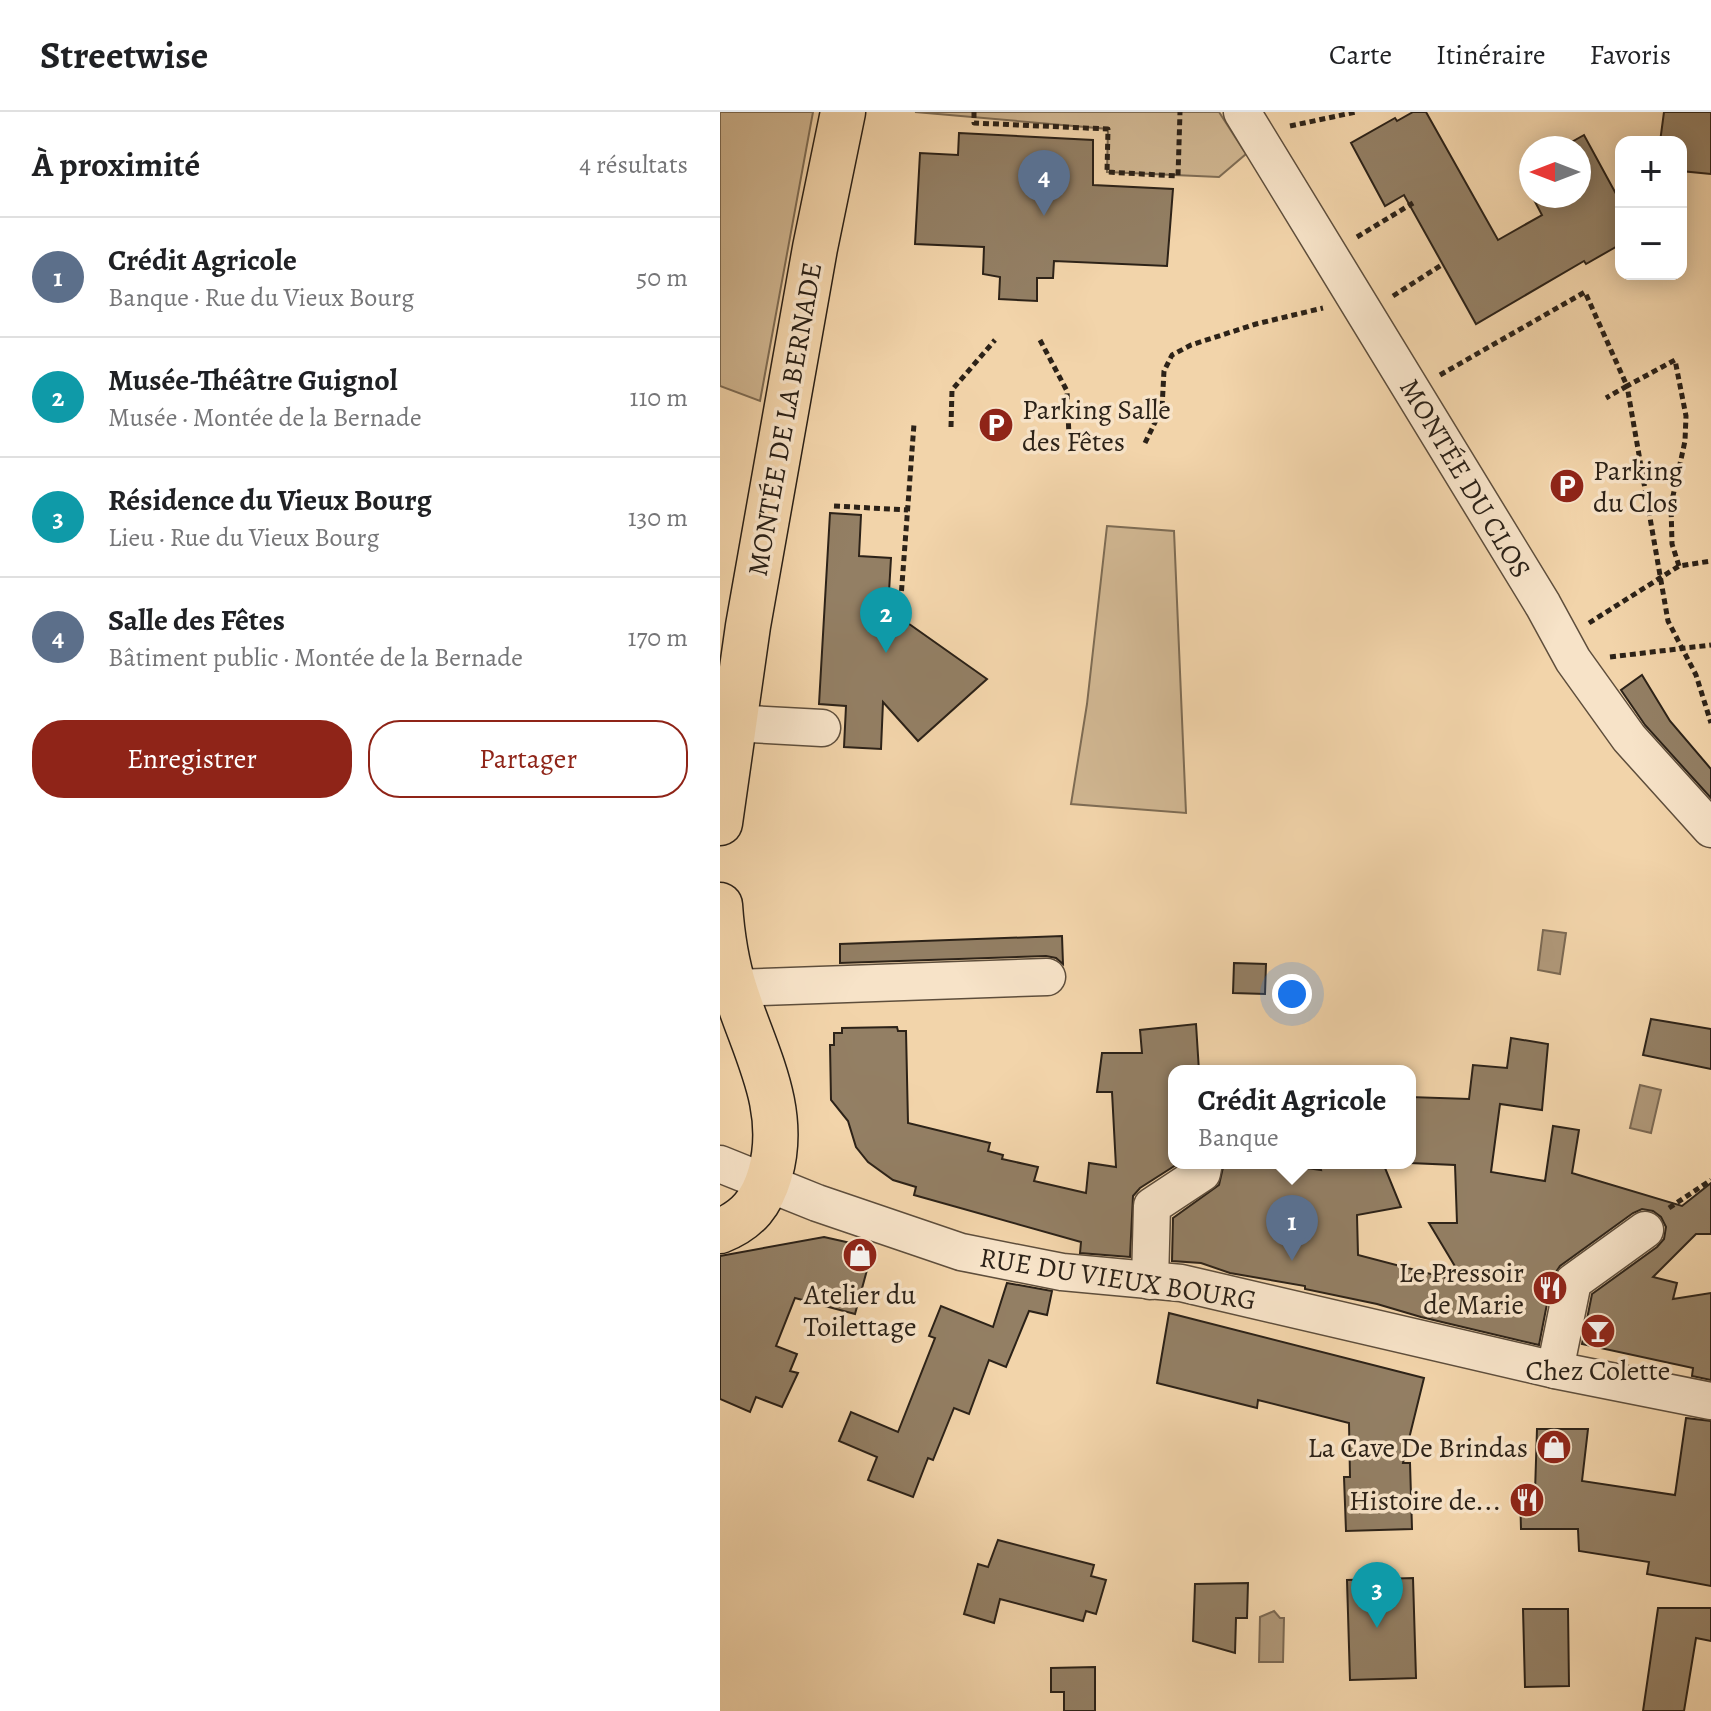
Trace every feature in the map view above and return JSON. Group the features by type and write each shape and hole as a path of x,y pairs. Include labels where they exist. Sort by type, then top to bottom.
{"main road":[{"name":"MONTÉE DE LA BERNADE","path":"720,823 732,723 734,624 843,112"},
{"path":"720,905 724,949 734,988 769,1086 777,1129 773,1163 759,1205 720,1231"}],"street":[{"name":"MONTÉE DU CLOS","path":"1249,123 1568,650 1629,738 1711,829"},
{"path":"732,723 822,728"},
{"path":"734,988 1047,977"},
{"name":"RUE DU VIEUX BOURG","path":"720,1164 767,1184 961,1252 1062,1272 1181,1283 1555,1370 1711,1401"},
{"path":"1150,1281 1152,1206 1202,1173 1203,1169"},
{"path":"1555,1370 1573,1282 1645,1230"}],"path":[{"path":"974,112 974,123 1108,129 1107,172 1178,176 1180,112"},
{"path":"1249,123 1356,112"},
{"path":"1329,255 1413,203"},
{"path":"1145,443 1162,408 1164,371 1172,355 1191,345 1256,324 1359,302 1443,264"},
{"path":"1413,391 1585,292 1627,386 1668,621 1696,675 1711,723"},
{"path":"951,427 952,390 995,340"},
{"path":"1040,340 1067,391 1069,436"},
{"path":"1606,398 1675,360 1686,416 1685,441 1671,505 1672,544 1679,566"},
{"path":"900,611 914,424"},
{"path":"834,506 908,510"},
{"path":"1568,650 1661,576 1679,566 1711,561"},
{"path":"1568,650 1683,650 1711,645"},
{"path":"1645,1230 1674,1204 1711,1180"}],"shaded area":[{"path":"720,112 813,112 760,401 720,386"},
{"path":"915,112 1219,112 1246,154 1219,177 1107,172 1108,129"},
{"path":"1107,526 1174,531 1186,813 1071,804 1087,704"},
{"path":"1543,930 1566,933 1560,974 1538,970"},
{"path":"1640,1085 1661,1090 1651,1133 1630,1128"},
{"path":"1274,1611 1284,1618 1283,1662 1259,1662 1260,1617"}],"building":[{"path":"1413,112 1426,112 1498,240 1542,215 1538,208 1591,208 1591,148 1615,192 1615,247 1586,264 1584,261 1476,324 1404,195 1385,206 1351,143 1395,118 1397,121"},
{"path":"1664,112 1711,112 1711,174 1687,172 1687,136 1661,136"},
{"path":"959,133 1093,140 1093,185 1173,189 1167,266 1054,261 1053,278 1037,278 1037,301 999,299 1000,277 983,274 984,247 915,244 920,153 958,155"},
{"path":"830,513 861,515 859,556 891,558 888,609 987,679 918,741 883,702 881,749 844,747 846,706 819,704"},
{"path":"1642,675 1670,721 1711,769 1711,798 1645,725 1621,690"},
{"path":"1062,936 1063,964 1056,958 1046,956 840,963 840,944"},
{"path":"1234,963 1266,964 1265,994 1233,993"},
{"path":"1651,1019 1711,1029 1711,1069 1643,1055"},
{"path":"1196,1024 1199,1065 1168,1065 1170,1169 1133,1196 1130,1257 1080,1253 1081,1242 914,1195 916,1187 893,1180 868,1162 856,1147 848,1121 831,1100 830,1045 834,1045 834,1033 842,1033 842,1028 897,1027 898,1031 906,1031 908,1123 990,1143 988,1151 1003,1155 1002,1159 1038,1167 1034,1181 1086,1193 1089,1163 1116,1167 1112,1092 1097,1092 1102,1053 1142,1053 1140,1030"},
{"path":"1511,1038 1548,1044 1542,1110 1500,1104 1491,1172 1545,1181 1553,1126 1579,1130 1572,1173 1682,1206 1711,1183 1711,1234 1696,1234 1653,1277 1677,1283 1673,1299 1711,1293 1711,1380 1692,1376 1693,1368 1582,1344 1592,1294 1664,1239 1666,1227 1661,1217 1653,1211 1642,1209 1633,1213 1560,1266 1552,1278 1539,1345 1305,1289 1305,1286 1230,1273 1201,1263 1172,1261 1173,1218 1219,1185 1223,1169 1385,1169 1401,1207 1357,1215 1358,1255 1465,1283 1429,1223 1457,1223 1455,1165 1416,1163 1416,1097 1469,1099 1473,1065 1507,1068"},
{"path":"824,1237 873,1248 855,1314 795,1298 776,1346 797,1354 790,1371 798,1373 782,1407 756,1397 750,1412 720,1399 720,1256"},
{"path":"1007,1283 1052,1291 1047,1315 1029,1311 1006,1367 989,1360 969,1414 954,1408 933,1460 928,1458 913,1497 868,1480 877,1457 839,1441 851,1412 898,1432 935,1338 929,1336 941,1306 993,1327"},
{"path":"1169,1313 1424,1378 1403,1463 1410,1463 1412,1529 1346,1531 1344,1477 1350,1477 1349,1423 1258,1400 1257,1408 1157,1383"},
{"path":"1686,1418 1711,1421 1711,1586 1647,1574 1649,1562 1579,1551 1578,1529 1521,1529 1520,1493 1535,1492 1537,1429 1588,1429 1582,1481 1675,1495"},
{"path":"998,1540 1094,1565 1091,1576 1106,1580 1096,1614 1086,1611 1083,1621 1000,1599 994,1623 964,1614 978,1564 988,1567"},
{"path":"1413,1578 1416,1678 1350,1680 1347,1580"},
{"path":"1248,1583 1247,1618 1236,1618 1235,1653 1193,1641 1195,1584"},
{"path":"1658,1608 1711,1608 1711,1641 1696,1638 1684,1711 1643,1711"},
{"path":"1523,1609 1568,1609 1569,1686 1525,1687"},
{"path":"1095,1667 1095,1711 1064,1711 1064,1692 1051,1692 1051,1668"}],"place":[{"name":"Salle des Fêtes","path":"1044,216"},
{"name":"Parking Salle des Fêtes","path":"996,425"},
{"name":"Parking du Clos","path":"1567,486"},
{"name":"Musée-Théâtre Guignol","path":"886,653"},
{"name":"Atelier du Toilettage","path":"860,1255"},
{"name":"Crédit Agricole","path":"1292,1261"},
{"name":"Le Pressoir de Marie","path":"1550,1288"},
{"name":"Chez Colette","path":"1598,1331"},
{"name":"La Cave De Brindas","path":"1554,1447"},
{"name":"Histoire de...","path":"1527,1500"},
{"name":"Résidence du Vieux Bourg","path":"1377,1628"}]}
